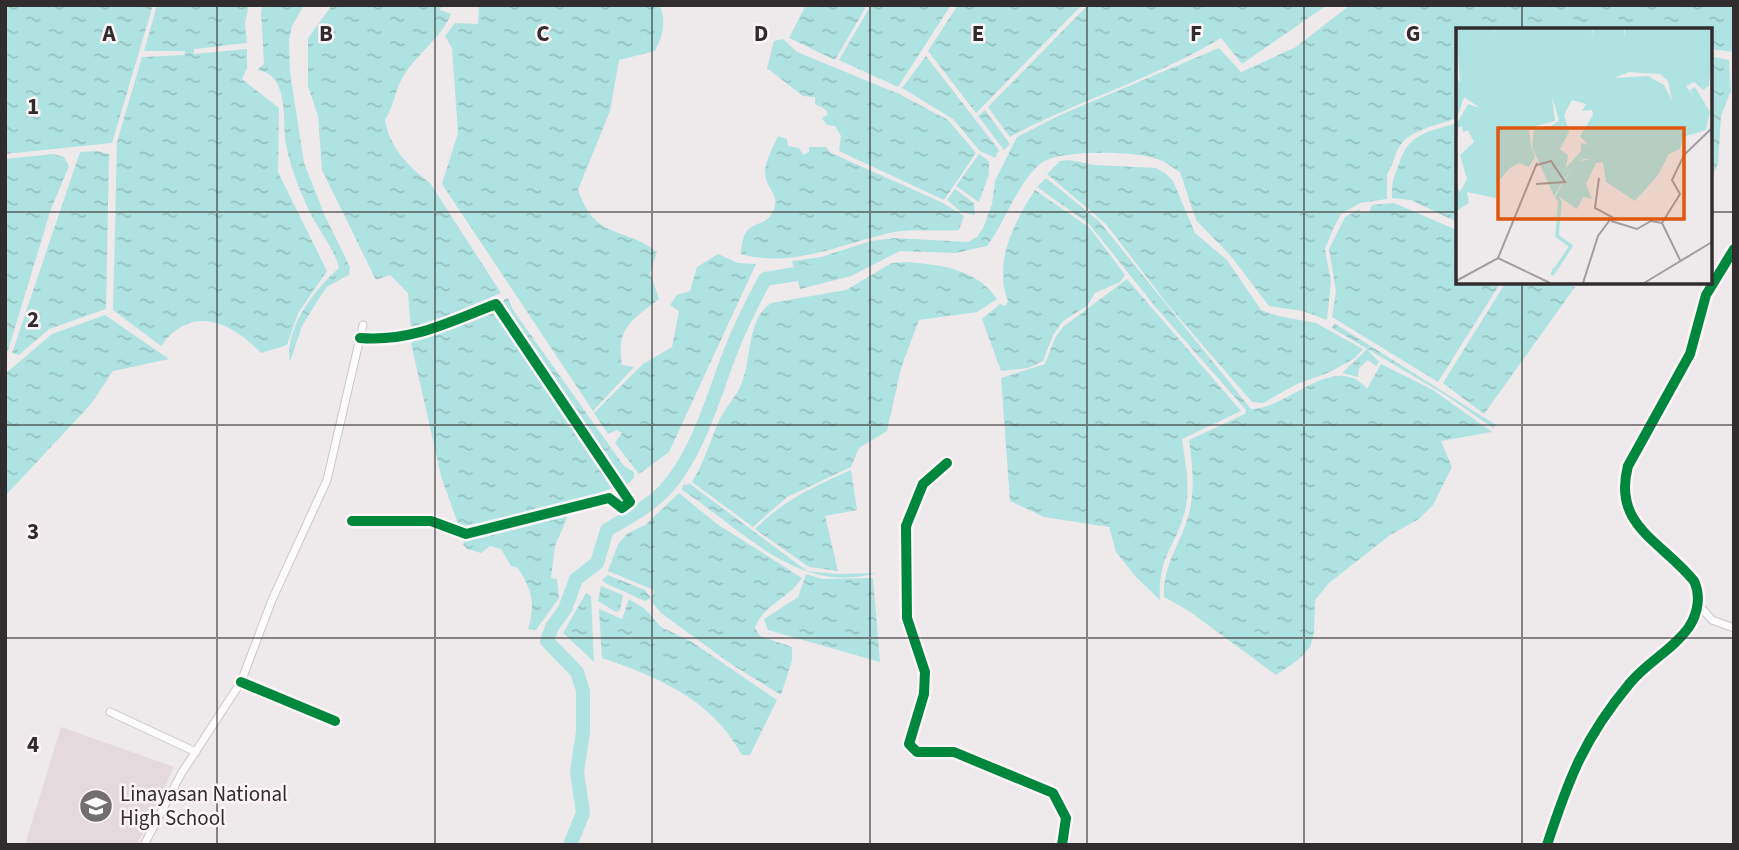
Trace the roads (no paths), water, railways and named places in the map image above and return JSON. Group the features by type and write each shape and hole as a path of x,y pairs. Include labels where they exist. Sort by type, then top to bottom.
{"street":[{"path":"1546,845 1570,776 1586,742 1630,682 1688,628 1697,604 1698,590 1694,581 1633,521 1625,499 1624,481 1628,466 1690,354 1706,295 1734,249"},
{"path":"352,521 431,521 466,534 609,498 622,508 630,502 496,304 429,331 390,340 360,338"},
{"path":"144,845 181,774 241,682 272,600 327,480 363,325"},
{"path":"947,463 923,484 906,526 908,618 925,673 924,694 909,744 917,751 954,752 1053,793 1066,818 1062,845"},
{"path":"1697,604 1712,620 1734,628"},
{"path":"241,682 335,721"},
{"path":"110,712 196,752"}],"water":[{"path":"5,5 153,5 112,143 5,154"},
{"path":"157,5 249,5 245,23 247,43 194,49 194,54 247,49 247,68 242,79 279,108 278,172 327,271 298,313 287,345 261,353 237,332 211,322 198,321 173,333 161,346 113,310 117,142 142,57 184,55 185,51 144,51"},
{"path":"263,5 304,5 292,26 289,40 290,72 304,163 325,216 350,267 349,275 328,286 321,295 302,326 290,362 292,336 303,310 339,268 301,193 294,173 286,144 280,89 268,73 257,70 264,64 261,12"},
{"path":"332,5 442,5 440,10 451,14 441,31 404,75 385,120 395,148 430,183 501,293 411,331 408,293 390,275 376,280 322,170 318,116 308,86 308,38"},
{"path":"479,5 660,5 662,11 663,29 655,51 619,60 610,111 578,190 585,206 602,225 657,252 650,273 659,299 634,319 621,342 622,365 634,367 593,411 442,184 458,133 452,48 445,36 455,23 478,24"},
{"path":"806,5 867,5 835,60 789,38"},
{"path":"871,5 951,5 898,87 839,60"},
{"path":"958,5 1082,5 976,113 928,51"},
{"path":"1088,5 1327,5 1242,64 1221,38 1169,66 1010,137 988,107"},
{"path":"1350,5 1734,5 1734,52 1711,49 1711,28 1456,28 1456,118 1419,131 1401,144 1387,174 1387,199 1360,203 1341,214 1325,249 1331,282 1327,320 1303,311 1269,306 1230,255 1196,220 1180,172 1157,159 1115,153 1063,156 1040,164 1024,182 987,246 956,253 900,251 851,276 800,289 792,261 821,257 871,241 895,238 968,242 977,237 992,204 995,181 1017,137 1060,115 1219,48 1241,72 1296,47"},
{"path":"783,39 797,52 899,94 948,120 976,153 944,200 839,151 841,136 835,126 827,125 822,118 828,114 825,109 815,104 815,97 803,96 767,68 774,41"},
{"path":"926,56 999,150 995,158 980,151 953,119 902,88"},
{"path":"1711,56 1729,60 1731,91 1721,116 1718,164 1711,178"},
{"path":"985,110 1010,144 1004,150 978,116"},
{"path":"1456,123 1456,222 1411,200 1392,198 1395,175 1404,152 1415,139 1430,131"},
{"path":"778,136 787,139 788,146 799,148 803,155 809,152 809,147 826,147 831,153 941,202 964,216 959,230 894,232 799,257 760,258 741,254 746,233 765,221 774,209 774,197 767,183 765,168"},
{"path":"97,151 109,154 106,309 49,329 19,355 12,353 80,152"},
{"path":"53,154 64,157 69,166 51,209 6,357 5,159"},
{"path":"979,154 989,161 989,174 979,202 956,186"},
{"path":"1060,161 1095,165 1156,168 1165,173 1173,181 1195,233 1227,260 1261,310 1316,323 1363,349 1355,358 1330,372 1297,384 1263,403 1252,402 1168,305 1106,224 1047,174"},
{"path":"1046,178 1099,221 1251,409 1280,401 1326,378 1340,376 1354,379 1367,389 1381,364 1433,390 1492,432 1441,441 1452,467 1433,505 1419,519 1390,535 1329,583 1315,600 1314,633 1310,647 1298,660 1276,675 1189,611 1164,597 1168,569 1191,505 1189,440 1245,414 1246,410 1158,310 1089,224 1037,187"},
{"path":"955,189 974,203 975,215 961,212 947,200"},
{"path":"1035,190 1090,228 1125,275 1120,282 1095,293 1087,306 1063,321 1053,335 1043,361 1028,368 1001,371 982,319 1000,304 1005,306 1008,301 1004,287 1004,258 1013,229"},
{"path":"1394,203 1456,230 1456,284 1500,284 1438,382 1332,317 1336,291 1329,249 1345,217 1360,209 1359,213 1369,212 1372,205"},
{"path":"718,254 738,263 756,264 669,452 639,474 615,443 622,433 617,430 608,434 594,413 643,364 672,347 679,311 670,305 677,295 690,291 697,267"},
{"path":"907,262 957,270 979,281 997,299 977,312 919,320 901,368 887,431 859,448 851,467 787,497 753,527 692,482 721,418 740,387 754,328 763,310 771,303 846,290 892,263"},
{"path":"1127,279 1241,411 1182,439 1187,475 1187,502 1181,524 1164,562 1160,600 1136,577 1116,552 1109,527 1044,517 1010,501 1001,378 1045,364 1055,338 1063,327"},
{"path":"1505,284 1570,284 1575,287 1484,414 1443,383"},
{"path":"508,298 513,310 624,466 634,472 634,478 624,488 613,465 498,303"},
{"path":"494,306 616,487 550,510 459,527 441,476 411,343"},
{"path":"105,315 169,359 113,371 91,404 5,496 5,374 52,334"},
{"path":"1334,323 1496,425 1493,428 1447,396 1332,328"},
{"path":"1367,349 1379,362 1376,366 1368,360 1359,368 1358,377 1342,373"},
{"path":"851,470 857,510 825,516 838,571 809,567 755,529 800,495"},
{"path":"690,484 806,570 772,554 682,490 683,485"},
{"path":"679,493 717,524 802,578 764,613 755,628 760,636 792,647 792,660 781,695 731,664 661,613 652,602 654,590 608,571 618,544 628,533 645,525"},
{"path":"570,511 555,546 551,578 557,579 559,598 536,630 528,629 532,612 531,597 518,568 511,566 501,549 490,546 481,553 467,549 463,544 468,536"},
{"path":"809,571 835,574 876,573 848,578"},
{"path":"806,574 822,579 873,578 880,662 768,630 764,619 798,597"},
{"path":"608,575 645,590 651,598 645,601 605,583 602,580"},
{"path":"601,586 623,595 620,610 616,612 598,601"},
{"path":"586,593 591,596 594,662 563,633"},
{"path":"629,599 645,609 661,627 692,642 777,700 750,755 742,755 715,719 682,693 644,674 602,658 599,609 622,619"}],"waterway":[{"path":"570,845 583,813 577,772 583,732 583,691 577,672 547,641 552,627 565,609 576,579 597,563 607,530 659,496 687,460 704,424 738,334 765,279 815,271"}],"place":[{"name":"Linayasan National High School","path":"96,806"}]}
